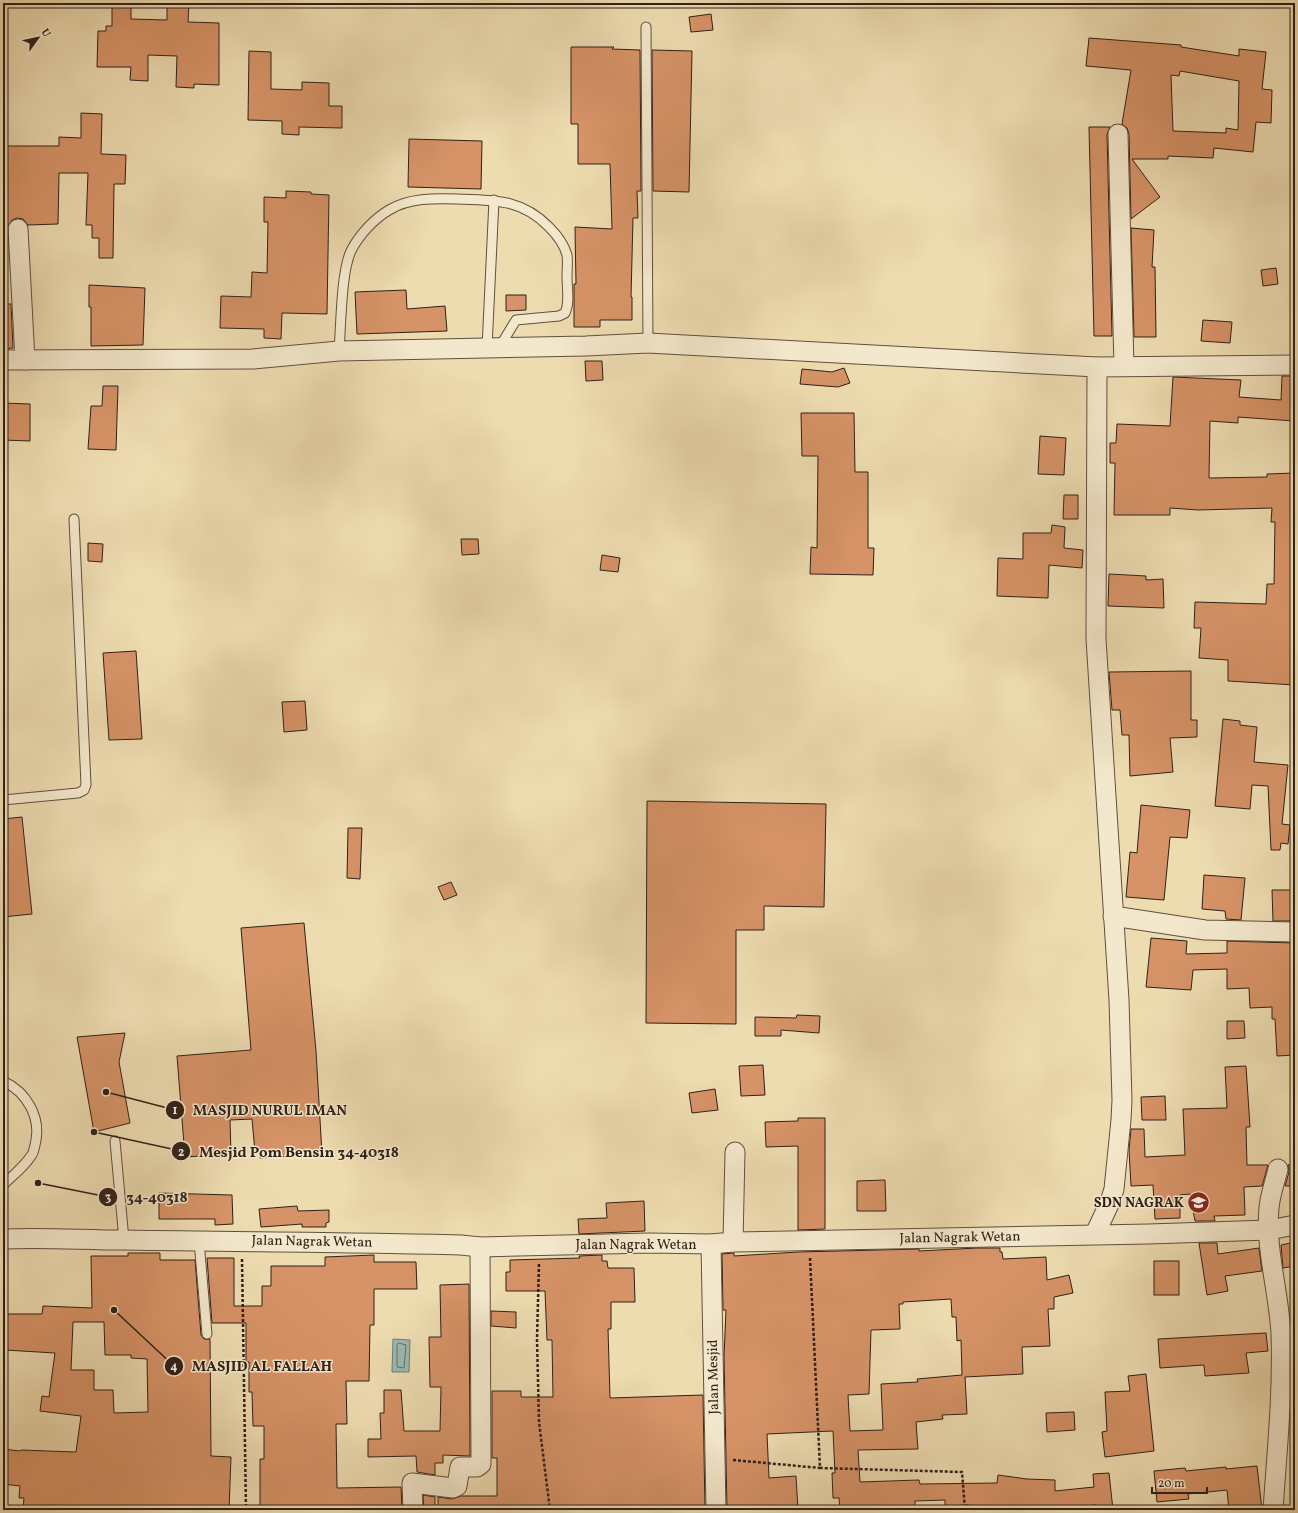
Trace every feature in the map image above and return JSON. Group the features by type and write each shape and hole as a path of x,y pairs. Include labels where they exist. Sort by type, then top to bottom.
{"street":[{"path":"1118,134 1124,366"},
{"path":"18,229 26,360"},
{"path":"3,360 253,358 339,352 648,343 1097,367 1289,364"},
{"path":"1094,1234 1110,1202 1114,1189 1122,1120 1119,1000 1113,916 1109,820 1102,751 1096,639 1097,367"},
{"path":"1113,916 1205,930 1295,932"},
{"path":"734,1242 735,1152"},
{"path":"1273,1510 1282,1391 1282,1357 1281,1325 1269,1230 1269,1207 1278,1169"},
{"name":"Jalan Nagrak Wetan","path":"3,1239 46,1237 124,1240 242,1240 462,1245 480,1247 649,1243 711,1244 734,1242 1149,1234 1269,1230 1295,1225"},
{"name":"Jalan Mesjid","path":"711,1244 716,1510"},
{"path":"413,1510 413,1482 453,1488 457,1486 460,1467 477,1467 481,1464 480,1247"}],"lane":[{"path":"646,27 648,343"},
{"path":"339,352 346,264 351,250 367,228 389,209 422,199 449,198 494,200 516,204 543,220 562,243 566,255 568,302 565,313 559,316 516,320 493,348"},
{"path":"493,348 494,200"},
{"path":"3,800 78,793 84,790 86,786 74,519"},
{"path":"3,1081 18,1091 27,1101 34,1112 37,1132 32,1156 3,1185"},
{"path":"115,1141 124,1240"},
{"path":"199,1240 208,1334"}],"path":[{"path":"242,1240 246,1510"},
{"path":"810,1241 820,1468"},
{"path":"540,1246 537,1339 539,1422 550,1510"},
{"path":"715,1458 820,1468 962,1472 965,1510"}],"water":[{"path":"393,1339 410,1340 409,1372 392,1372"}],"building":[{"path":"112,3 131,3 131,19 167,20 167,3 189,3 188,22 219,23 219,85 194,84 194,88 176,87 177,56 148,55 148,81 130,80 131,67 97,67 98,31 106,31 106,26 112,26"},
{"path":"711,14 713,30 691,32 689,17"},
{"path":"1089,38 1181,45 1181,47 1239,56 1239,49 1266,52 1262,89 1272,90 1271,123 1256,122 1253,152 1214,148 1213,158 1168,156 1168,159 1132,159 1160,197 1131,219 1129,134 1127,128 1122,124 1131,70 1086,66","holes":["1180,71 1239,81 1238,130 1226,128 1226,133 1173,131 1171,75 1179,76"]},
{"path":"571,47 614,47 612,49 640,50 641,191 637,191 638,218 633,218 631,297 632,320 600,320 600,327 574,327 574,284 576,284 575,227 612,229 610,164 578,164 578,124 571,124"},
{"path":"652,50 692,51 689,192 653,191"},
{"path":"249,51 271,52 271,89 302,90 302,82 329,83 329,106 342,106 342,128 299,127 299,135 282,134 282,121 248,120"},
{"path":"81,113 102,114 101,154 126,155 125,184 114,184 113,258 99,258 99,238 92,238 92,225 86,225 88,173 59,173 58,224 28,225 23,219 17,218 12,220 7,229 3,229 3,146 59,146 59,137 81,138"},
{"path":"1089,127 1110,127 1107,134 1112,336 1094,336"},
{"path":"409,139 482,141 481,189 408,187"},
{"path":"286,191 311,192 311,194 329,195 327,314 282,313 281,339 264,338 264,329 220,328 221,296 251,297 252,272 267,273 268,222 264,222 264,197 286,198"},
{"path":"1131,228 1154,230 1152,267 1155,267 1156,337 1134,337"},
{"path":"1276,268 1278,284 1263,286 1261,270"},
{"path":"89,285 145,288 143,345 91,346 91,307 89,307"},
{"path":"406,290 407,309 445,306 447,331 357,334 355,292"},
{"path":"506,295 526,295 526,310 506,311"},
{"path":"3,304 11,304 13,348 3,349"},
{"path":"1203,320 1232,322 1230,343 1201,341"},
{"path":"585,361 602,361 603,380 586,381"},
{"path":"844,368 850,383 838,387 800,384 802,369 832,372"},
{"path":"1282,376 1295,376 1294,421 1238,417 1238,423 1210,421 1209,478 1267,477 1267,474 1295,473 1295,685 1228,681 1228,660 1199,658 1201,628 1194,628 1195,602 1266,604 1267,584 1274,584 1275,522 1271,522 1272,508 1198,510 1170,508 1170,515 1114,515 1115,463 1110,463 1110,443 1116,443 1117,424 1170,426 1173,377 1241,380 1239,397 1281,400"},
{"path":"103,386 118,386 116,450 88,449 91,406 102,406"},
{"path":"3,403 30,404 30,441 3,440"},
{"path":"801,413 854,413 855,472 868,472 868,548 874,548 873,575 810,574 811,547 817,548 818,456 802,456"},
{"path":"1040,436 1066,438 1064,475 1038,474"},
{"path":"1064,495 1078,495 1078,519 1063,519"},
{"path":"1052,525 1065,527 1064,548 1083,550 1082,568 1049,565 1048,598 997,596 998,558 1023,559 1023,533 1051,533"},
{"path":"461,539 478,539 479,554 462,555"},
{"path":"88,543 103,544 102,562 88,561"},
{"path":"602,555 620,558 618,572 600,570"},
{"path":"1109,574 1146,576 1146,580 1163,579 1164,608 1108,606"},
{"path":"136,651 142,739 109,740 103,653"},
{"path":"1191,671 1191,720 1197,720 1197,737 1170,738 1173,772 1130,776 1129,735 1122,735 1120,710 1112,710 1109,672"},
{"path":"305,701 307,730 284,732 282,702"},
{"path":"1223,719 1240,721 1240,725 1257,727 1254,762 1288,765 1282,824 1290,825 1288,844 1281,843 1280,850 1271,850 1268,786 1252,785 1250,809 1215,806"},
{"path":"647,801 826,804 824,907 764,906 764,930 736,930 736,1024 646,1023"},
{"path":"1141,805 1190,810 1187,838 1170,837 1164,900 1126,897 1130,852 1137,853"},
{"path":"22,817 32,914 3,917 3,819"},
{"path":"348,828 362,828 360,879 347,878"},
{"path":"1204,875 1245,878 1241,920 1226,919 1225,911 1202,909"},
{"path":"451,882 457,895 444,900 438,887"},
{"path":"1272,890 1295,890 1295,921 1273,921"},
{"path":"304,923 316,1051 322,1154 260,1158 260,1152 255,1152 252,1119 230,1120 231,1154 185,1157 177,1056 251,1050 241,928"},
{"path":"1151,938 1187,941 1186,954 1227,953 1227,941 1295,943 1295,1055 1277,1056 1275,1019 1272,1019 1272,1007 1250,1008 1249,988 1227,989 1227,969 1193,970 1191,990 1146,987"},
{"path":"797,1015 820,1016 819,1033 781,1030 781,1036 755,1036 755,1017 796,1018"},
{"path":"1227,1021 1244,1021 1245,1038 1227,1039"},
{"path":"125,1033 119,1062 130,1123 94,1132 77,1037"},
{"path":"763,1065 765,1095 741,1096 739,1066"},
{"path":"1246,1066 1250,1127 1246,1127 1247,1165 1268,1165 1262,1186 1244,1187 1245,1215 1214,1216 1215,1221 1195,1221 1190,1194 1180,1195 1180,1218 1155,1219 1153,1185 1131,1186 1129,1150 1131,1129 1144,1129 1145,1157 1185,1155 1183,1109 1227,1108 1225,1067"},
{"path":"715,1089 718,1110 692,1113 689,1093"},
{"path":"1165,1096 1166,1120 1142,1120 1141,1097"},
{"path":"798,1118 825,1118 825,1229 798,1230 798,1146 766,1147 765,1122 798,1121"},
{"path":"1295,1164 1295,1186 1285,1186 1289,1172 1288,1165"},
{"path":"885,1180 886,1211 857,1211 857,1181"},
{"path":"159,1193 232,1195 233,1224 215,1225 215,1219 159,1219"},
{"path":"644,1201 645,1231 579,1234 578,1219 607,1218 606,1203"},
{"path":"297,1206 298,1211 329,1210 329,1222 326,1223 326,1227 302,1227 302,1224 261,1227 259,1209"},
{"path":"1295,1242 1295,1266 1283,1268 1281,1245"},
{"path":"1199,1243 1217,1243 1218,1254 1259,1248 1262,1271 1225,1276 1228,1291 1207,1295"},
{"path":"1000,1248 1003,1259 1046,1257 1047,1280 1069,1275 1073,1293 1054,1297 1054,1309 1048,1309 1050,1346 1022,1347 1023,1374 965,1377 967,1414 942,1415 943,1419 916,1422 918,1449 858,1450 860,1482 919,1480 920,1484 997,1483 998,1475 1027,1479 1055,1480 1055,1491 1094,1487 1093,1474 1109,1473 1113,1510 1097,1510 1096,1505 1064,1508 1064,1510 969,1510 969,1505 945,1506 945,1500 915,1501 915,1510 840,1510 839,1498 833,1498 832,1473 835,1473 833,1431 767,1434 769,1478 796,1476 798,1510 727,1510 724,1357 726,1310 723,1310 722,1254 734,1253 734,1256 798,1252 919,1249 919,1251","holes":["951,1299 952,1317 956,1317 957,1341 961,1340 962,1375 917,1379 918,1382 881,1384 883,1430 850,1431 848,1395 869,1394 871,1330 900,1329 899,1304 903,1304 903,1302"]},
{"path":"128,1253 160,1253 160,1260 195,1260 201,1335 204,1339 210,1339 211,1456 231,1457 229,1510 23,1510 24,1498 19,1498 20,1486 3,1484 3,1449 20,1451 76,1452 81,1416 40,1411 42,1396 49,1397 55,1353 5,1350 6,1314 42,1314 43,1306 92,1308 91,1256 128,1256","holes":["73,1322 104,1322 105,1355 131,1355 131,1358 147,1359 148,1412 114,1413 113,1390 94,1390 94,1370 71,1370"]},
{"path":"374,1255 374,1262 416,1262 417,1289 374,1289 374,1325 370,1325 369,1381 346,1381 347,1424 336,1424 337,1488 401,1487 402,1510 260,1510 260,1459 264,1459 264,1426 253,1426 252,1392 249,1392 249,1362 246,1362 246,1323 212,1323 207,1258 234,1258 234,1306 262,1306 262,1286 271,1286 271,1266 325,1266 325,1257"},
{"path":"602,1255 602,1261 607,1261 608,1268 634,1268 635,1302 611,1302 611,1329 608,1329 610,1398 703,1395 705,1510 438,1510 438,1497 452,1499 461,1496 497,1496 497,1458 492,1458 492,1391 521,1391 521,1397 553,1397 552,1340 547,1340 545,1291 506,1291 506,1272 510,1272 510,1260 580,1258 579,1256"},
{"path":"1154,1261 1179,1261 1179,1295 1154,1295"},
{"path":"469,1284 470,1456 443,1455 443,1463 435,1463 435,1475 417,1472 416,1456 368,1457 368,1439 381,1439 380,1413 384,1413 384,1390 401,1390 404,1431 440,1431 441,1387 430,1387 429,1337 441,1337 440,1285"},
{"path":"491,1311 516,1312 516,1328 491,1326"},
{"path":"1266,1333 1268,1351 1246,1353 1249,1373 1205,1376 1204,1365 1160,1368 1158,1339"},
{"path":"1146,1374 1154,1451 1105,1457 1102,1432 1107,1431 1105,1392 1130,1391 1128,1376"},
{"path":"1074,1412 1075,1430 1047,1432 1046,1413"},
{"path":"1257,1466 1262,1510 1229,1510 1227,1490 1188,1494 1189,1499 1157,1502 1154,1471 1185,1468 1186,1471"},
{"path":"423,1495 435,1497 435,1510 424,1510"}],"place":[{"name":"MASJID NURUL IMAN","path":"106,1092"},
{"name":"Mesjid Pom Bensin 34-40318","path":"94,1132"},
{"name":"34-40318","path":"38,1183"},
{"name":"SDN NAGRAK","path":"1199,1203"},
{"name":"MASJID AL FALLAH","path":"114,1310"}]}
